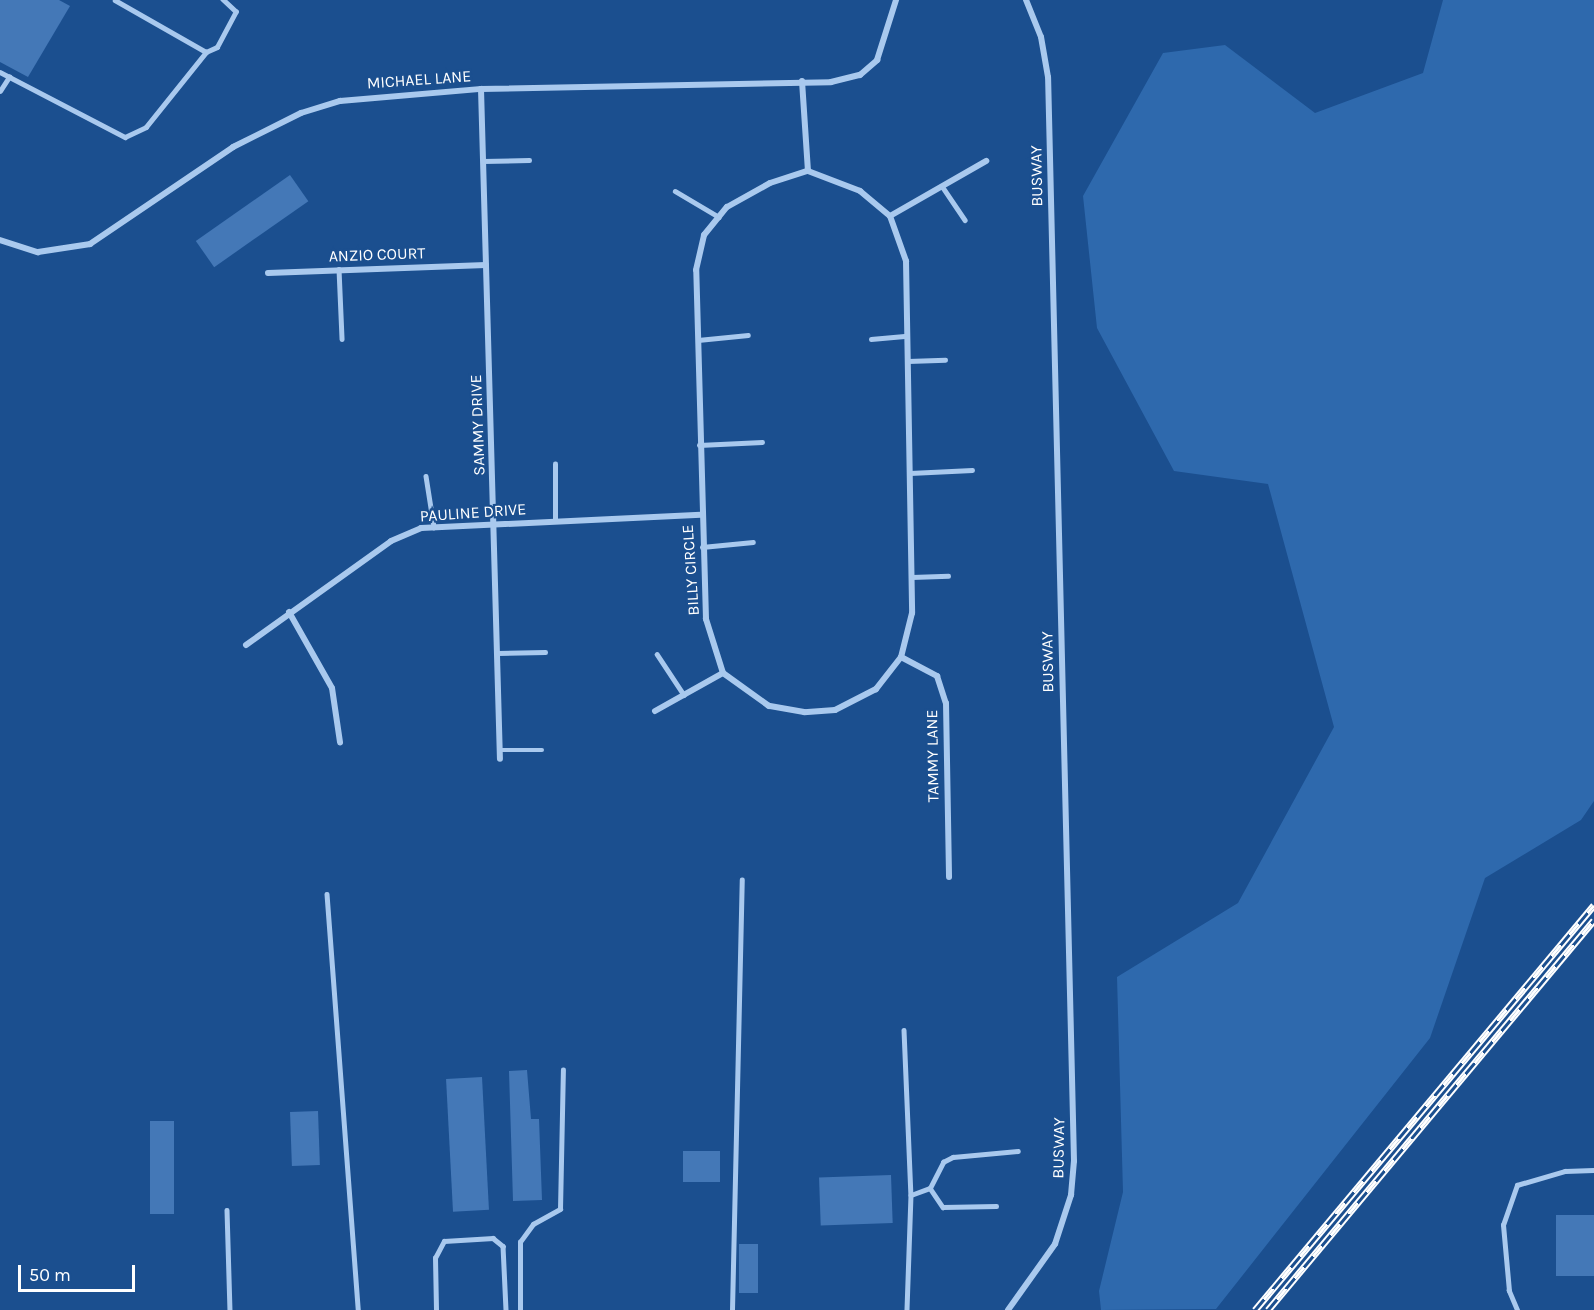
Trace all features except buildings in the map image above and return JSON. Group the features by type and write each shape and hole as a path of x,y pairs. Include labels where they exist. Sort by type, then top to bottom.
{"street":[{"name":"MICHAEL LANE","path":"0,240 38,252 90,244 233,147 301,113 340,101 481,89 802,81 860,75 877,60 896,0"},
{"name":"BUSWAY","path":"1008,1310 1055,1244 1071,1195 1074,1161 1048,77 1041,37 1026,0"},
{"path":"655,711 723,673 769,706 804,712 835,710 876,688 901,657 912,613 906,261 890,216 860,190 808,171 802,81"},
{"name":"SAMMY DRIVE","path":"481,89 500,759"},
{"path":"890,216 986,160"},
{"name":"BILLY CIRCLE","path":"723,673 706,619 701,515 696,270 704,235 719,217 770,183 808,171"},
{"name":"ANZIO COURT","path":"268,273 486,265"},
{"name":"PAULINE DRIVE","path":"246,645 391,541 434,527 701,515"},
{"path":"289,612 332,688 340,742"},
{"name":"TAMMY LANE","path":"901,657 937,676 946,703 949,877"}],"lane":[{"path":"115,0 206,51"},
{"path":"0,72 125,137 146,127 206,51 217,47 236,12 224,0"},
{"path":"0,92 9,77"},
{"path":"483,160 529,160"},
{"path":"942,186 965,220"},
{"path":"675,191 719,217"},
{"path":"339,269 342,339"},
{"path":"698,340 748,335"},
{"path":"871,339 907,336"},
{"path":"908,361 945,360"},
{"path":"699,444 762,442"},
{"path":"555,464 555,521"},
{"path":"910,473 972,470"},
{"path":"426,476 434,527"},
{"path":"702,547 753,542"},
{"path":"912,577 948,576"},
{"path":"498,653 545,652"},
{"path":"657,654 684,695"},
{"path":"500,750 542,750"},
{"path":"732,1310 741,880"},
{"path":"327,894 357,1310"},
{"path":"904,1029 911,1195 907,1310"},
{"path":"520,1310 520,1242 533,1224 560,1209 563,1070"},
{"path":"911,1195 930,1188 943,1162 953,1157 1018,1151"},
{"path":"1517,1310 1509,1291 1503,1225 1516,1185 1565,1171 1594,1170"},
{"path":"930,1188 943,1207 996,1206"},
{"path":"227,1210 230,1310"},
{"path":"436,1310 435,1258 444,1241 493,1238 503,1246 506,1310"}],"shaded area":[{"path":"1443,0 1594,0 1594,801 1581,820 1485,878 1430,1038 1216,1309 1101,1310 1099,1291 1123,1192 1117,977 1238,903 1334,727 1268,484 1174,471 1097,328 1083,196 1163,53 1225,45 1315,113 1423,73"}],"railway":[{"path":"1255,1310 1594,905"},
{"path":"1268,1310 1594,920"}]}
